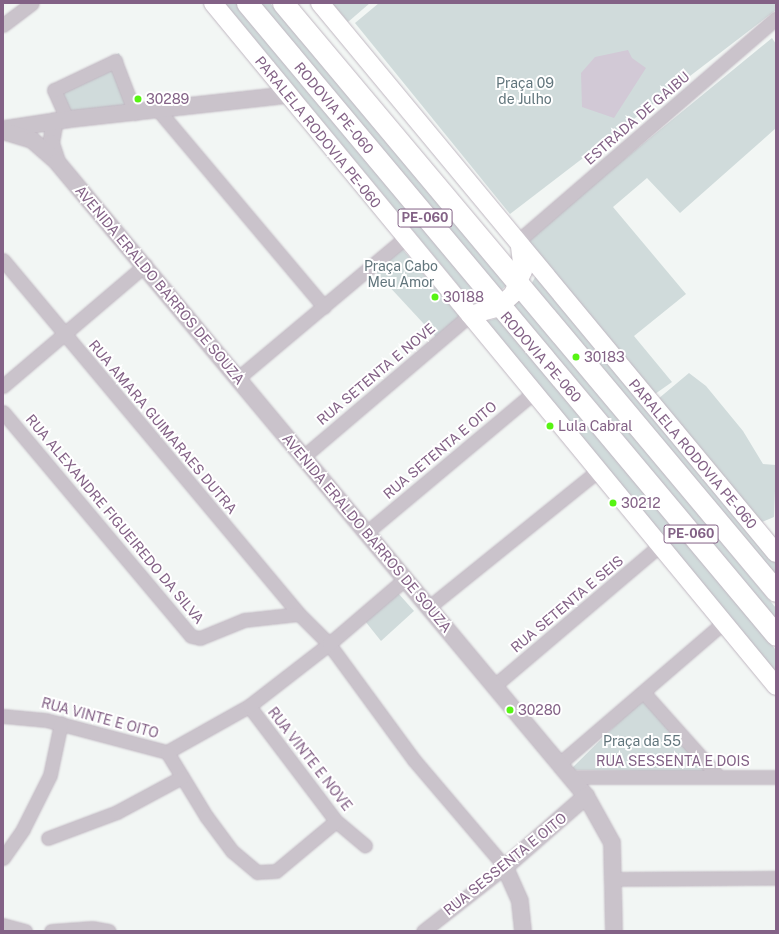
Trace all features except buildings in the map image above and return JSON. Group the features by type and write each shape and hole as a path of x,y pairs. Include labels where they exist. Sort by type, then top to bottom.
{"highway":[{"name":"RODOVIA PE-060","path":"247,3 499,307 776,635"},
{"name":"RODOVIA PE-060","path":"283,3 518,286 776,591"}],"main road":[{"name":"PARALELA RODOVIA PE-060","path":"213,3 287,95 533,393 599,470 659,546 776,686"},
{"name":"PARALELA RODOVIA PE-060","path":"320,3 518,241 633,383 776,553"},
{"path":"470,315 499,307 518,286 523,271 518,241"}],"street":[{"path":"3,25 32,3"},
{"name":"ESTRADA DE GAIBU","path":"518,241 776,18"},
{"path":"61,120 54,90 117,61 135,113"},
{"path":"3,130 61,120 256,101 287,95"},
{"path":"159,111 324,307"},
{"name":"AVENIDA ERALDO BARROS DE SOUZA","path":"57,162 51,143 61,120"},
{"name":"AVENIDA ERALDO BARROS DE SOUZA","path":"3,130 32,140 57,162 145,265 586,796 612,843 614,931"},
{"path":"238,378 405,238"},
{"name":"RUA AMARA GUIMARAES DUTRA","path":"3,260 299,614"},
{"path":"3,386 145,265"},
{"name":"RUA SETENTA E NOVE","path":"303,457 470,315"},
{"name":"RUA SETENTA E OITO","path":"367,532 533,393"},
{"name":"RUA ALEXANDRE FIGUEIREDO DA SILVA","path":"3,412 191,636 200,638 244,620 299,614"},
{"path":"429,607 599,470"},
{"name":"RUA SETENTA E SEIS","path":"494,686 659,546"},
{"name":"RUA VINTE E OITO","path":"3,716 30,716 167,752 249,706 329,644 406,578"},
{"path":"299,614 329,644 414,760 505,867 520,901 523,931"},
{"path":"559,764 644,693 724,622"},
{"path":"644,693 718,776"},
{"name":"RUA VINTE E NOVE","path":"249,706 336,821 365,845"},
{"path":"3,858 23,829 50,775 61,723"},
{"path":"167,752 232,851 257,872 276,871 336,821"},
{"path":"48,838 117,812 182,777"},
{"name":"RUA SESSENTA E DOIS","path":"570,777 776,777"},
{"name":"RUA SESSENTA E OITO","path":"423,931 505,867 586,796"},
{"path":"614,879 776,878"},
{"path":"3,925 25,931"},
{"path":"51,931 92,928 109,931"}],"green space":[{"path":"225,3 237,3 481,294 471,301"},
{"path":"254,3 270,3 507,285 498,293"},
{"path":"332,3 370,3 348,22"},
{"name":"Praça 09 de Julho","path":"379,3 776,3 776,10 510,214 355,23"},
{"path":"772,38 776,44 776,128 680,213 647,178 613,207 686,294 634,336 672,382 655,394 523,242"},
{"path":"119,53 138,104 61,112 51,89"},
{"name":"Praça Cabo Meu Amor","path":"399,245 460,317 436,337 373,269"},
{"path":"537,274 776,563 776,584 529,288"},
{"path":"518,296 776,608 776,627 508,308"},
{"path":"498,318 776,650 776,674 483,322"},
{"path":"689,373 706,386 743,431 763,464 776,465 774,517 762,522 658,399"},
{"path":"398,593 414,611 381,641 365,621"},
{"name":"Praça da 55","path":"643,698 709,772 570,770"}],"shaded area":[{"path":"628,50 632,58 646,68 614,118 582,107 581,73 595,57"}],"place":[{"name":"30289","path":"138,99"},
{"name":"30188","path":"435,297"},
{"name":"30183","path":"576,357"},
{"name":"Lula Cabral","path":"550,426"},
{"name":"30212","path":"613,503"},
{"name":"30280","path":"510,710"}]}
